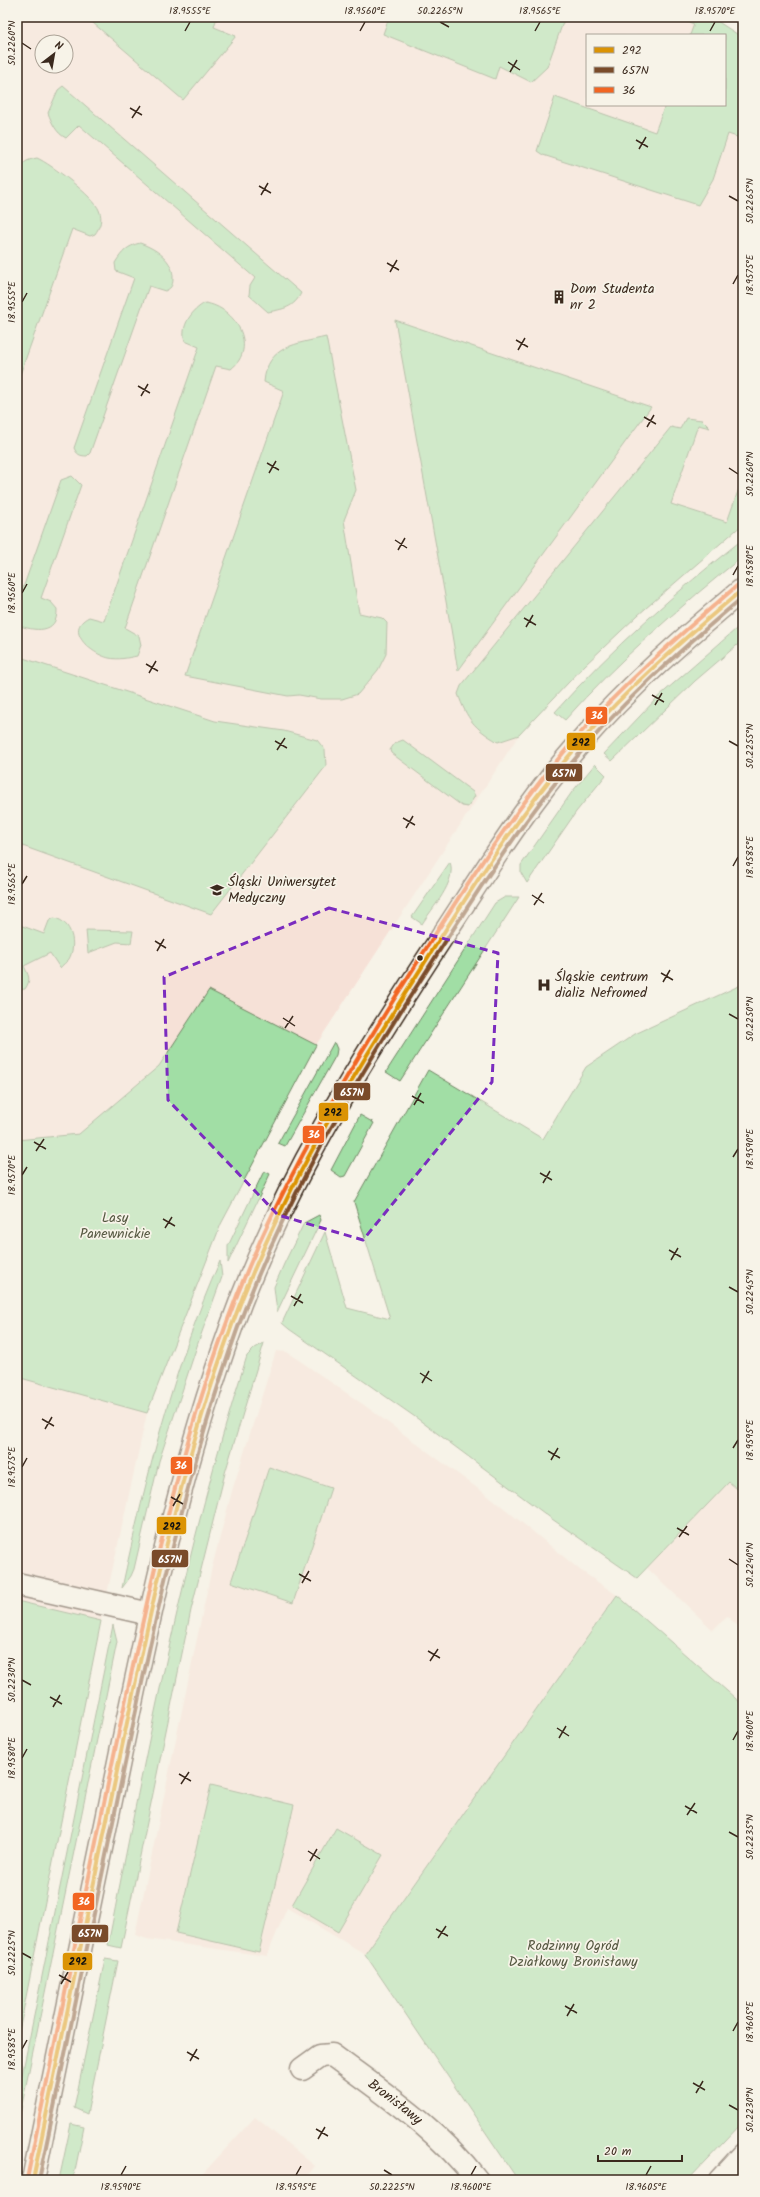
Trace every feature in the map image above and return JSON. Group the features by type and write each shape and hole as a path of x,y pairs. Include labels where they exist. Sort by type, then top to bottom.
{"street":[{"path":"33,2180 150,1614 195,1435 236,1315 270,1232 368,1051 480,879 548,782 580,743 653,667 743,589"},
{"path":"17,1584 150,1614"},
{"name":"Bronisławy","path":"302,2069 320,2056 332,2055 430,2129 462,2160 477,2180"},
{"path":"720,2180 743,2155"}],"highlighted area":[{"path":"329,908 498,953 492,1082 363,1240 278,1215 168,1100 164,977"}],"shaded area":[{"name":"Śląski Uniwersytet Medyczny","path":"17,17 711,17 743,37 743,524 638,615 585,665 519,735 316,1045 221,1224 147,1413 101,1621 17,1601"},
{"path":"276,1351 287,1352 364,1405 499,1504 580,1570 617,1595 365,1954 287,1908 267,1956 147,1939 135,1935 212,1567 232,1491"},
{"path":"729,1481 743,1494 743,1631 727,1616 713,1630 647,1568"},
{"path":"255,2117 315,2166 304,2180 197,2180"}],"green space":[{"path":"86,17 217,17 214,27 236,36 183,100"},
{"path":"389,17 565,17 547,67 531,82 499,66 495,79 383,34"},
{"path":"674,17 711,17 743,38 743,139 728,134 713,179 698,205 543,155 537,151 555,97 655,132 665,106 726,106 726,34 690,34 694,24"},
{"path":"63,86 301,293 295,302 283,309 268,312 249,295 250,286 255,278 79,125 66,138 57,131 48,113 58,90"},
{"path":"37,158 81,189 99,210 101,220 100,226 95,234 90,236 72,229 17,383 17,174 20,167 24,163"},
{"path":"140,243 158,252 171,266 173,272 172,285 165,291 149,286 90,453 87,456 82,456 77,453 74,448 134,278 116,271 115,263 125,250"},
{"path":"205,303 216,306 226,312 234,320 240,329 243,340 243,350 239,360 231,369 216,366 125,628 139,636 141,645 137,656 120,659 109,658 95,652 82,641 79,635 79,628 82,622 89,617 104,621 199,347 185,341 184,330 188,319 200,306"},
{"path":"395,320 651,407 458,671 451,629"},
{"path":"326,337 356,490 344,520 359,613 382,618 387,623 386,654 378,670 358,694 342,699 321,699 299,695 288,696 185,676 284,391 264,382 266,370 271,360 277,353 285,348"},
{"path":"686,418 702,420 710,428 698,425 671,504 727,522 743,477 743,524 638,615 585,665 519,735 498,742 477,727 468,716 458,694 461,686 671,427 680,429"},
{"path":"72,476 81,485 41,598 51,602 57,609 54,623 44,629 31,629 17,625 17,590 22,591 61,480"},
{"path":"743,539 743,556 628,655 565,720 555,712 599,665 645,621 693,579"},
{"path":"743,623 743,640 695,681 612,761 604,754 658,697"},
{"path":"17,656 215,721 284,731 317,740 325,750 326,766 211,914 17,844"},
{"path":"403,740 473,792 475,796 468,807 462,806 391,753 390,750 395,743"},
{"path":"595,764 606,775 576,812 527,883 521,873 521,865 572,792"},
{"path":"450,862 450,878 447,886 422,924 412,917"},
{"path":"505,897 519,897 400,1081 386,1072 495,903"},
{"path":"54,918 65,924 71,934 73,947 69,959 60,968 50,953 24,966 29,980 25,989 17,990 17,924 44,934 49,921"},
{"path":"86,930 133,931 131,943 117,942 88,953"},
{"path":"743,984 743,1494 729,1482 637,1578 552,1519 418,1419 282,1323 325,1232 347,1308 390,1319 354,1202 428,1070 543,1139 586,1067 635,1034"},
{"name":"Lasy Panewnickie","path":"209,990 316,1045 221,1224 147,1413 17,1377 17,1140 79,1134 159,1066"},
{"path":"334,1042 337,1049 336,1055 285,1146 278,1143"},
{"path":"360,1115 374,1123 345,1176 341,1177 331,1170"},
{"path":"264,1171 270,1174 228,1263 228,1246"},
{"path":"319,1215 321,1220 277,1312 274,1287 304,1223"},
{"path":"220,1261 222,1277 198,1343 159,1461 134,1569 131,1576 122,1588 151,1463 175,1381 204,1300"},
{"path":"264,1343 225,1473 191,1610 121,1948 108,1945 137,1796 169,1648 205,1501 247,1356 255,1348"},
{"path":"269,1467 331,1488 293,1603 231,1582"},
{"name":"Rodzinny Ogród Działkowy Bronisławy","path":"617,1595 743,1705 743,2122 688,2180 518,2180 365,1954"},
{"path":"17,1601 101,1621 17,2042"},
{"path":"113,1625 117,1642 17,2129 17,2100"},
{"path":"211,1785 294,1805 259,1952 176,1933"},
{"path":"336,1828 383,1855 338,1932 292,1905"},
{"path":"105,1959 118,1961 87,2114 74,2108"},
{"path":"71,2124 84,2127 73,2180 59,2180"}],"transit line":[{"name":"36","path":"27,2179 122,1717 160,1546 190,1433 208,1377 227,1322 262,1237 303,1154 348,1074 459,897 503,831 551,768 576,738 614,697 675,639 739,584"},
{"name":"292","path":"33,2180 128,1719 152,1605 166,1548 180,1492 213,1380 232,1325 267,1240 308,1158 353,1078 464,901 508,835 555,773 580,743 618,702 679,644 743,589"},
{"name":"657N","path":"39,2180 158,1608 201,1440 218,1385 253,1287 271,1245 333,1123 356,1084 462,916 522,827 585,747 627,702 672,659 743,597"}],"place":[{"name":"Dom Studenta nr 2","path":"559,297"},
{"name":"Śląski Uniwersytet Medyczny","path":"217,890"},
{"name":"Śląskie centrum dializ Nefromed","path":"544,985"}]}
